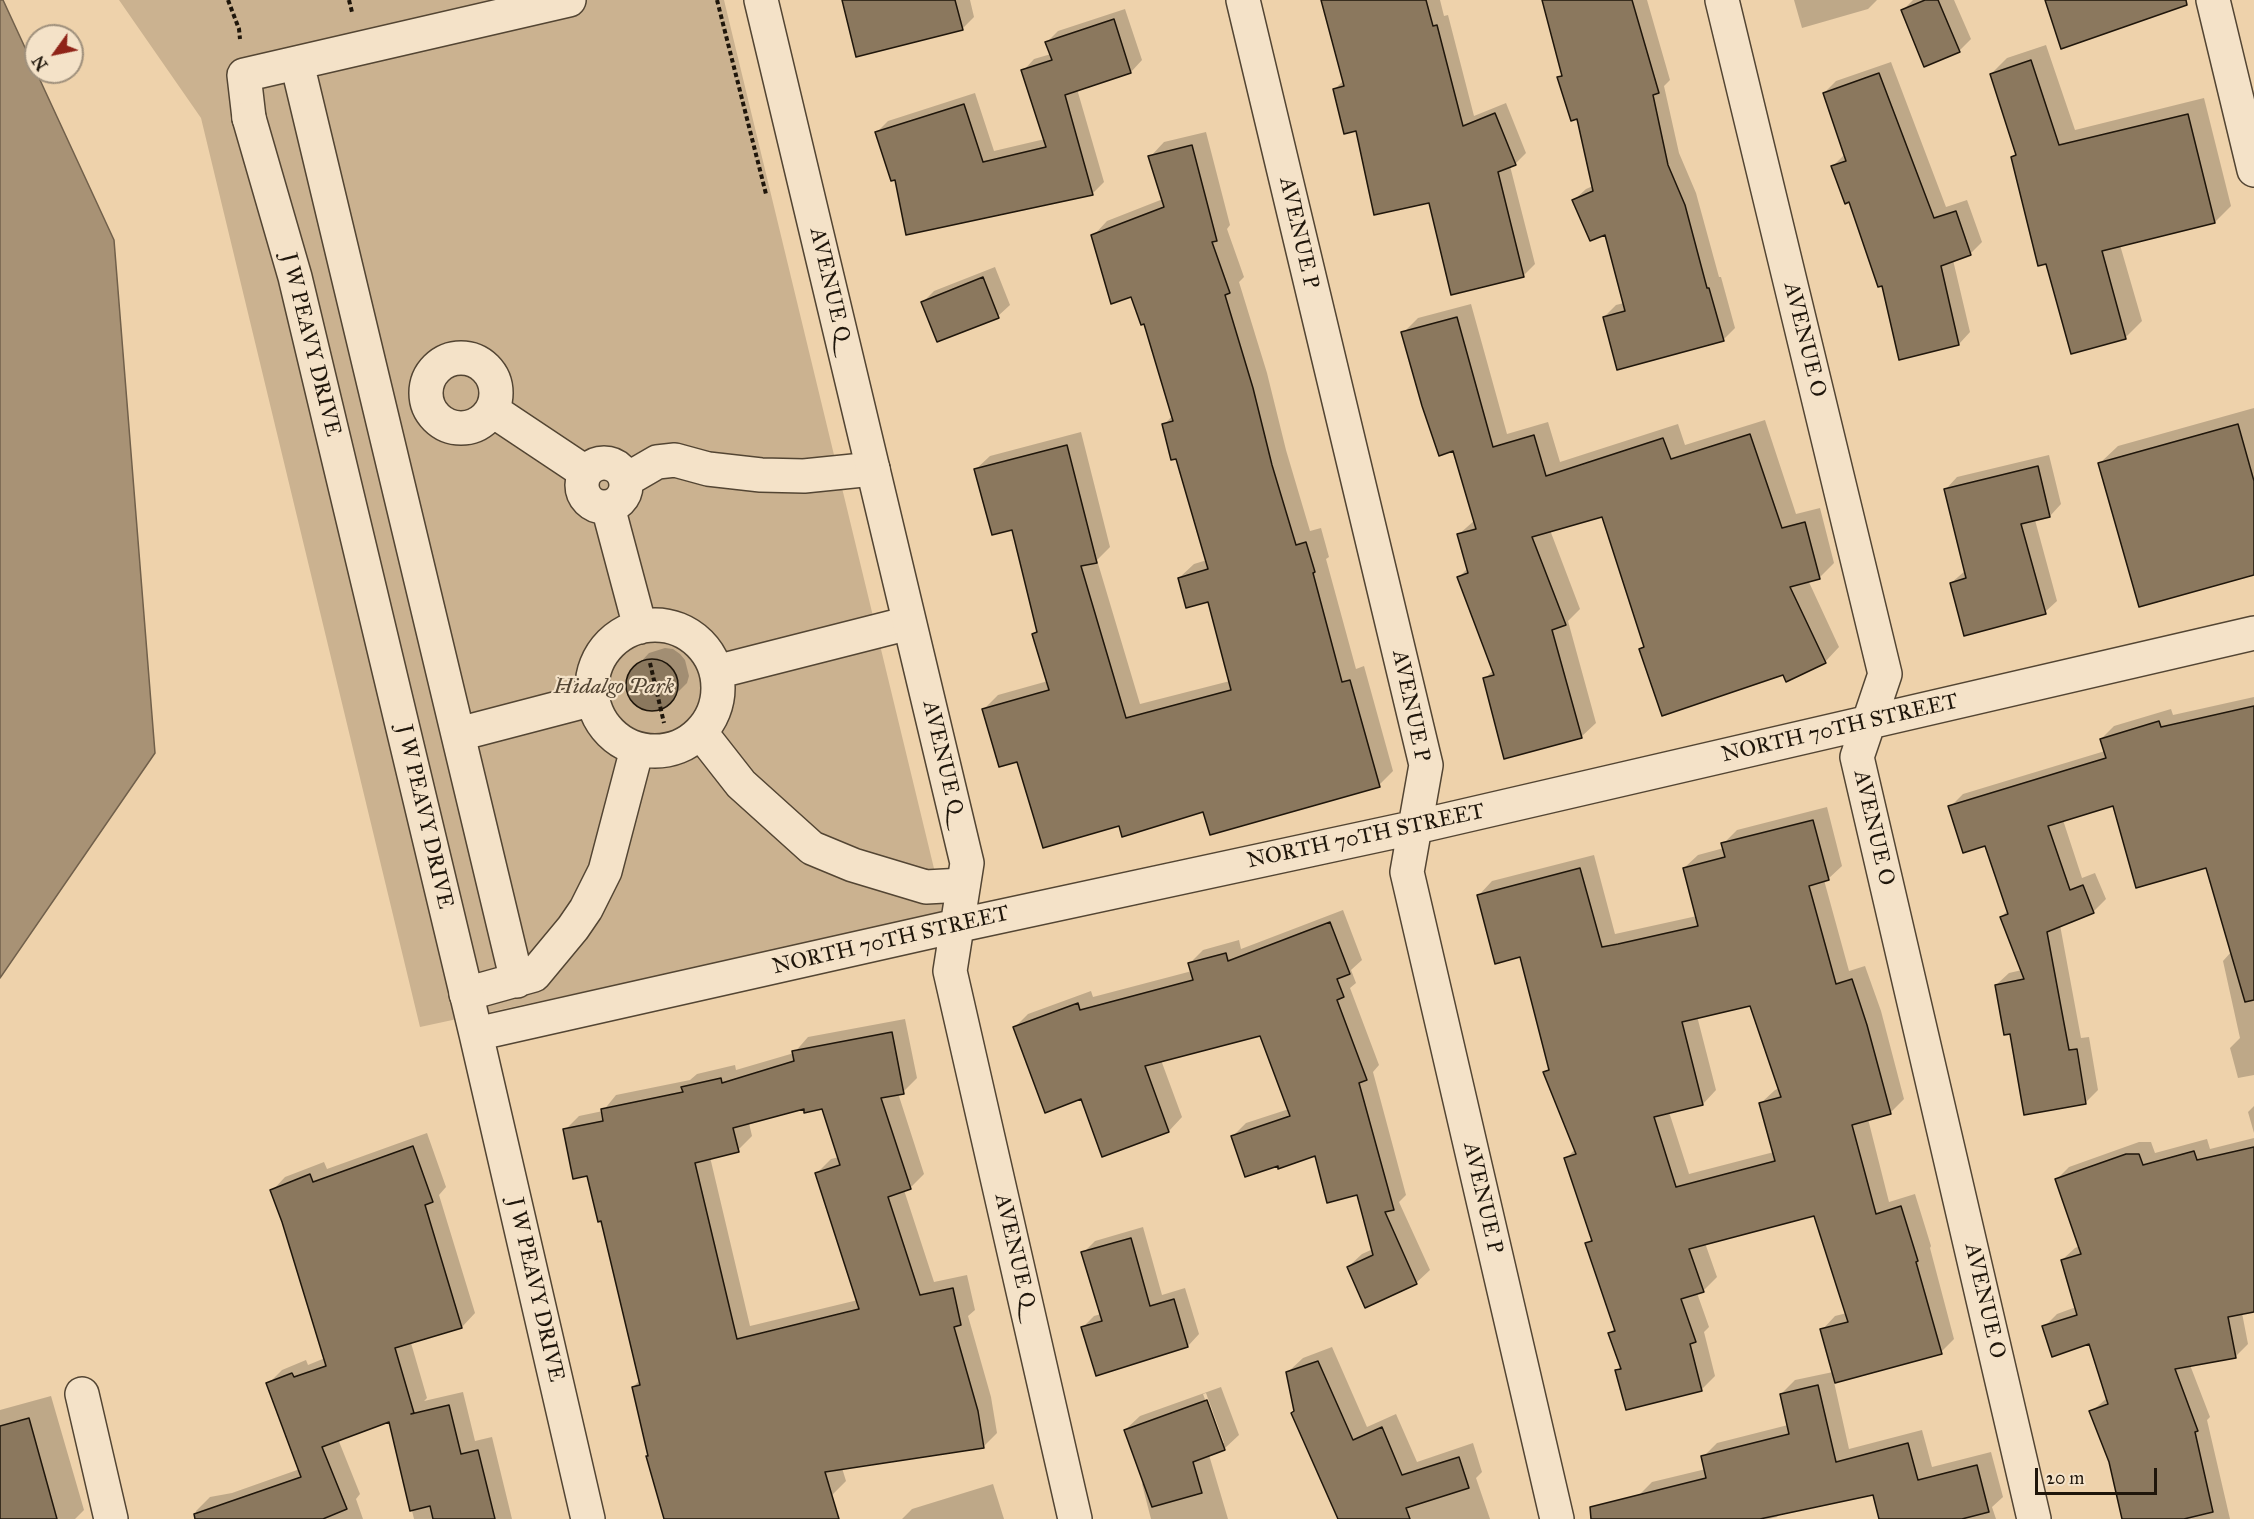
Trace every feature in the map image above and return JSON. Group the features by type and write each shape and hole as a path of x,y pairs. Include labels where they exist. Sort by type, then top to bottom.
{"street":[{"path":"517,981 297,63 569,0"},
{"name":"AVENUE Q","path":"761,0 967,863 950,970 1075,1519"},
{"name":"AVENUE P","path":"1243,0 1426,765 1407,873 1557,1519"},
{"name":"AVENUE O","path":"1722,0 1885,674 1857,758 2034,1519"},
{"path":"2213,0 2254,170"},
{"name":"J W PEAVY DRIVE","path":"297,63 244,75 249,118 295,277 476,1034 588,1519"},
{"path":"492,410 585,472"},
{"path":"626,480 657,462 675,460 708,469 761,475 804,476 873,469"},
{"path":"597,463 611,463 623,473 626,480 624,494 615,504 608,507 594,504 584,494 582,480 585,472 597,463"},
{"path":"608,507 640,627"},
{"path":"716,672 909,623"},
{"path":"652,624 673,627 693,637 708,653 716,672 718,694 713,715 701,733 687,744 671,750 654,752 637,749 621,742 598,716 593,699 592,678 599,658 613,640 631,629 640,627 652,624"},
{"name":"NORTH 70TH STREET","path":"476,1034 956,926 1416,827 2254,633"},
{"path":"459,734 593,699"},
{"path":"701,733 741,784 812,848 853,865 926,887 963,885"},
{"path":"466,994 534,975 586,909 605,871 637,749"},
{"path":"82,1394 111,1519"}],"path":[{"path":"640,627 671,750"}],"green space":[{"name":"Hidalgo Park","path":"119,0 724,0 945,914 420,1027 201,118"}],"shaded area":[{"path":"0,0 3,0 24,45 24,84 42,84 114,240 155,753 0,978"}],"building":[{"path":"842,0 955,0 963,30 856,57"},
{"path":"1321,0 1426,0 1433,26 1437,25 1463,126 1495,113 1516,165 1498,172 1524,277 1451,295 1429,203 1374,215 1356,131 1344,134 1333,89 1344,86"},
{"path":"1542,0 1632,0 1659,93 1653,95 1668,165 1685,205 1724,341 1617,370 1603,317 1625,311 1605,235 1590,241 1572,200 1593,191 1577,119 1571,121 1557,77 1562,76"},
{"path":"1925,0 1938,0 1960,52 1924,67 1901,10"},
{"path":"2045,0 2186,0 2187,5 2061,49"},
{"path":"1114,19 1131,73 1065,95 1093,195 906,235 895,180 891,181 875,132 964,104 983,162 1046,147 1021,70 1052,60 1045,42"},
{"path":"2031,60 2059,145 2188,114 2215,223 2102,251 2126,339 2071,354 2046,264 2038,266 2011,157 2016,155 1990,74"},
{"path":"1879,73 1934,218 1956,211 1971,255 1941,266 1959,345 1899,360 1882,286 1878,287 1849,202 1845,204 1831,166 1846,161 1823,93"},
{"path":"1192,145 1217,241 1212,242 1230,293 1225,295 1253,388 1272,465 1296,545 1306,542 1342,682 1350,680 1380,787 1210,835 1203,812 1122,837 1119,826 1043,848 1017,762 999,767 982,709 1049,690 1032,634 1037,632 1012,530 992,535 974,469 1067,445 1097,563 1081,566 1126,718 1231,690 1208,602 1186,608 1178,578 1208,569 1176,459 1171,460 1162,424 1173,421 1144,324 1141,325 1131,297 1111,304 1091,235 1164,207 1148,156"},
{"path":"983,277 999,318 937,342 921,302"},
{"path":"1457,317 1493,447 1534,435 1546,476 1663,438 1671,459 1750,434 1782,528 1805,522 1820,579 1790,587 1826,663 1786,682 1783,675 1662,716 1639,649 1644,647 1602,517 1532,537 1566,625 1552,630 1582,738 1504,759 1483,678 1494,675 1457,577 1468,573 1457,534 1476,529 1453,451 1439,456 1401,332"},
{"path":"2238,424 2254,481 2254,575 2139,607 2098,463"},
{"path":"2038,466 2050,517 2021,524 2046,614 1964,636 1950,583 1966,578 1944,489"},
{"path":"652,659 662,661 670,667 676,675 678,685 676,695 670,703 662,709 652,711 642,709 634,703 628,695 626,685 628,675 634,667 642,661"},
{"path":"2254,706 2254,1000 2245,1002 2206,868 2136,888 2113,806 2048,826 2070,890 2083,885 2094,913 2047,932 2069,1050 2077,1049 2086,1104 2024,1115 2010,1034 2004,1035 1995,985 2024,979 2000,917 2008,914 1985,846 1963,853 1948,806 2106,758 2100,739 2159,721 2161,727"},
{"path":"1813,820 1829,880 1809,886 1836,984 1852,979 1891,1114 1852,1125 1876,1214 1901,1206 1942,1354 1835,1383 1820,1329 1848,1322 1814,1216 1689,1249 1704,1292 1681,1299 1696,1342 1690,1344 1702,1391 1626,1410 1615,1370 1621,1369 1608,1333 1615,1331 1585,1243 1592,1241 1564,1158 1576,1154 1543,1072 1549,1070 1520,957 1495,964 1477,895 1580,868 1602,947 1618,944 1698,926 1683,868 1725,857 1721,843","holes":["1750,1006 1781,1097 1759,1103 1775,1161 1676,1187 1654,1117 1703,1105 1682,1022"]},
{"path":"1330,922 1350,974 1337,979 1344,997 1337,1000 1367,1080 1359,1083 1394,1210 1385,1212 1417,1284 1365,1308 1347,1267 1373,1255 1357,1195 1327,1203 1315,1156 1278,1169 1278,1166 1245,1177 1231,1136 1290,1116 1260,1036 1145,1066 1169,1132 1102,1157 1081,1099 1045,1113 1013,1027 1078,1003 1080,1010 1193,980 1188,963 1226,953 1228,961"},
{"path":"892,1032 904,1094 881,1098 911,1189 888,1197 920,1295 953,1288 961,1325 954,1327 978,1411 984,1448 825,1472 839,1519 664,1519 646,1456 648,1456 632,1387 640,1385 601,1221 598,1222 587,1176 573,1179 563,1129 603,1121 601,1109 683,1092 681,1087 721,1078 722,1083 794,1061 792,1051","holes":["804,1109 804,1113 822,1109 840,1165 815,1173 859,1309 737,1339 695,1163 739,1152 733,1128"]},
{"path":"413,1146 433,1202 425,1205 462,1328 395,1348 414,1413 411,1414 449,1405 461,1454 478,1450 495,1519 433,1519 430,1506 410,1511 389,1422 322,1447 347,1509 323,1519 195,1519 194,1514 301,1477 266,1383 292,1373 294,1377 326,1366 270,1190 310,1174 313,1182"},
{"path":"2254,1147 2254,1312 2228,1317 2236,1358 2175,1369 2198,1431 2195,1432 2213,1512 2184,1519 2122,1519 2109,1462 2089,1411 2108,1404 2089,1344 2052,1357 2042,1326 2077,1315 2061,1260 2081,1254 2055,1179 2126,1154 2139,1154 2143,1165 2194,1151 2197,1160"},
{"path":"1131,1238 1150,1306 1174,1299 1188,1347 1096,1376 1081,1327 1102,1321 1081,1252"},
{"path":"1318,1361 1353,1440 1382,1427 1402,1475 1459,1457 1469,1488 1406,1508 1410,1519 1338,1519 1291,1413 1294,1411 1286,1372"},
{"path":"1818,1385 1836,1462 1908,1443 1918,1480 1977,1465 1989,1512 1962,1519 1879,1519 1873,1495 1760,1519 1591,1519 1590,1507 1706,1478 1701,1456 1789,1434 1780,1394"},
{"path":"1207,1400 1225,1450 1193,1462 1202,1493 1152,1507 1124,1430"},
{"path":"29,1418 57,1519 0,1519 0,1426"}]}
